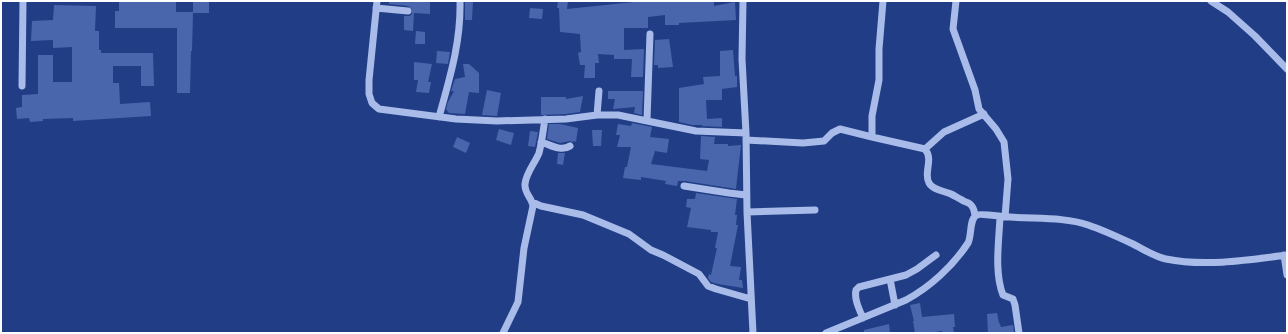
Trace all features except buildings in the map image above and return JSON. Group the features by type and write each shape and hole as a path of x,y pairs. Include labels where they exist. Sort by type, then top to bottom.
{"street":[{"path":"22,86 23,1"},
{"path":"439,117 456,52 461,21 460,1"},
{"path":"743,1 742,59 752,333"},
{"path":"872,137 872,116 879,80 879,49 883,1"},
{"path":"956,1 954,29 975,90 979,109 996,129 1004,142 1008,179 998,263 999,282 1003,295 1013,299 1019,333"},
{"path":"1213,2 1228,12 1255,36 1287,70"},
{"path":"408,11 377,4 369,80 369,94 372,103 379,109 439,117 497,121 566,119 597,115 618,115 696,131 803,143 824,141 832,133 840,129 925,149 928,153 929,162 927,179 929,184 934,188 952,194 961,200 970,203 973,208 975,215 973,218 969,240 957,258 947,269 917,294 826,333"},
{"path":"646,120 650,34"},
{"path":"597,115 599,92"},
{"path":"925,149 944,132 984,114"},
{"path":"545,119 538,154 524,185 526,193 532,202 541,206 583,215 629,234 651,250 699,274 708,286 751,299"},
{"path":"541,142 560,149 566,149 570,146"},
{"path":"684,186 746,195"},
{"path":"503,333 518,302 524,248 532,202"},
{"path":"747,212 815,210"},
{"path":"975,215 979,214 1071,221 1086,224 1122,239 1156,256 1164,259 1186,262 1210,263 1285,255 1287,275"},
{"path":"862,318 856,302 855,293 859,287 906,275 936,255"},
{"path":"890,279 894,304"}]}
